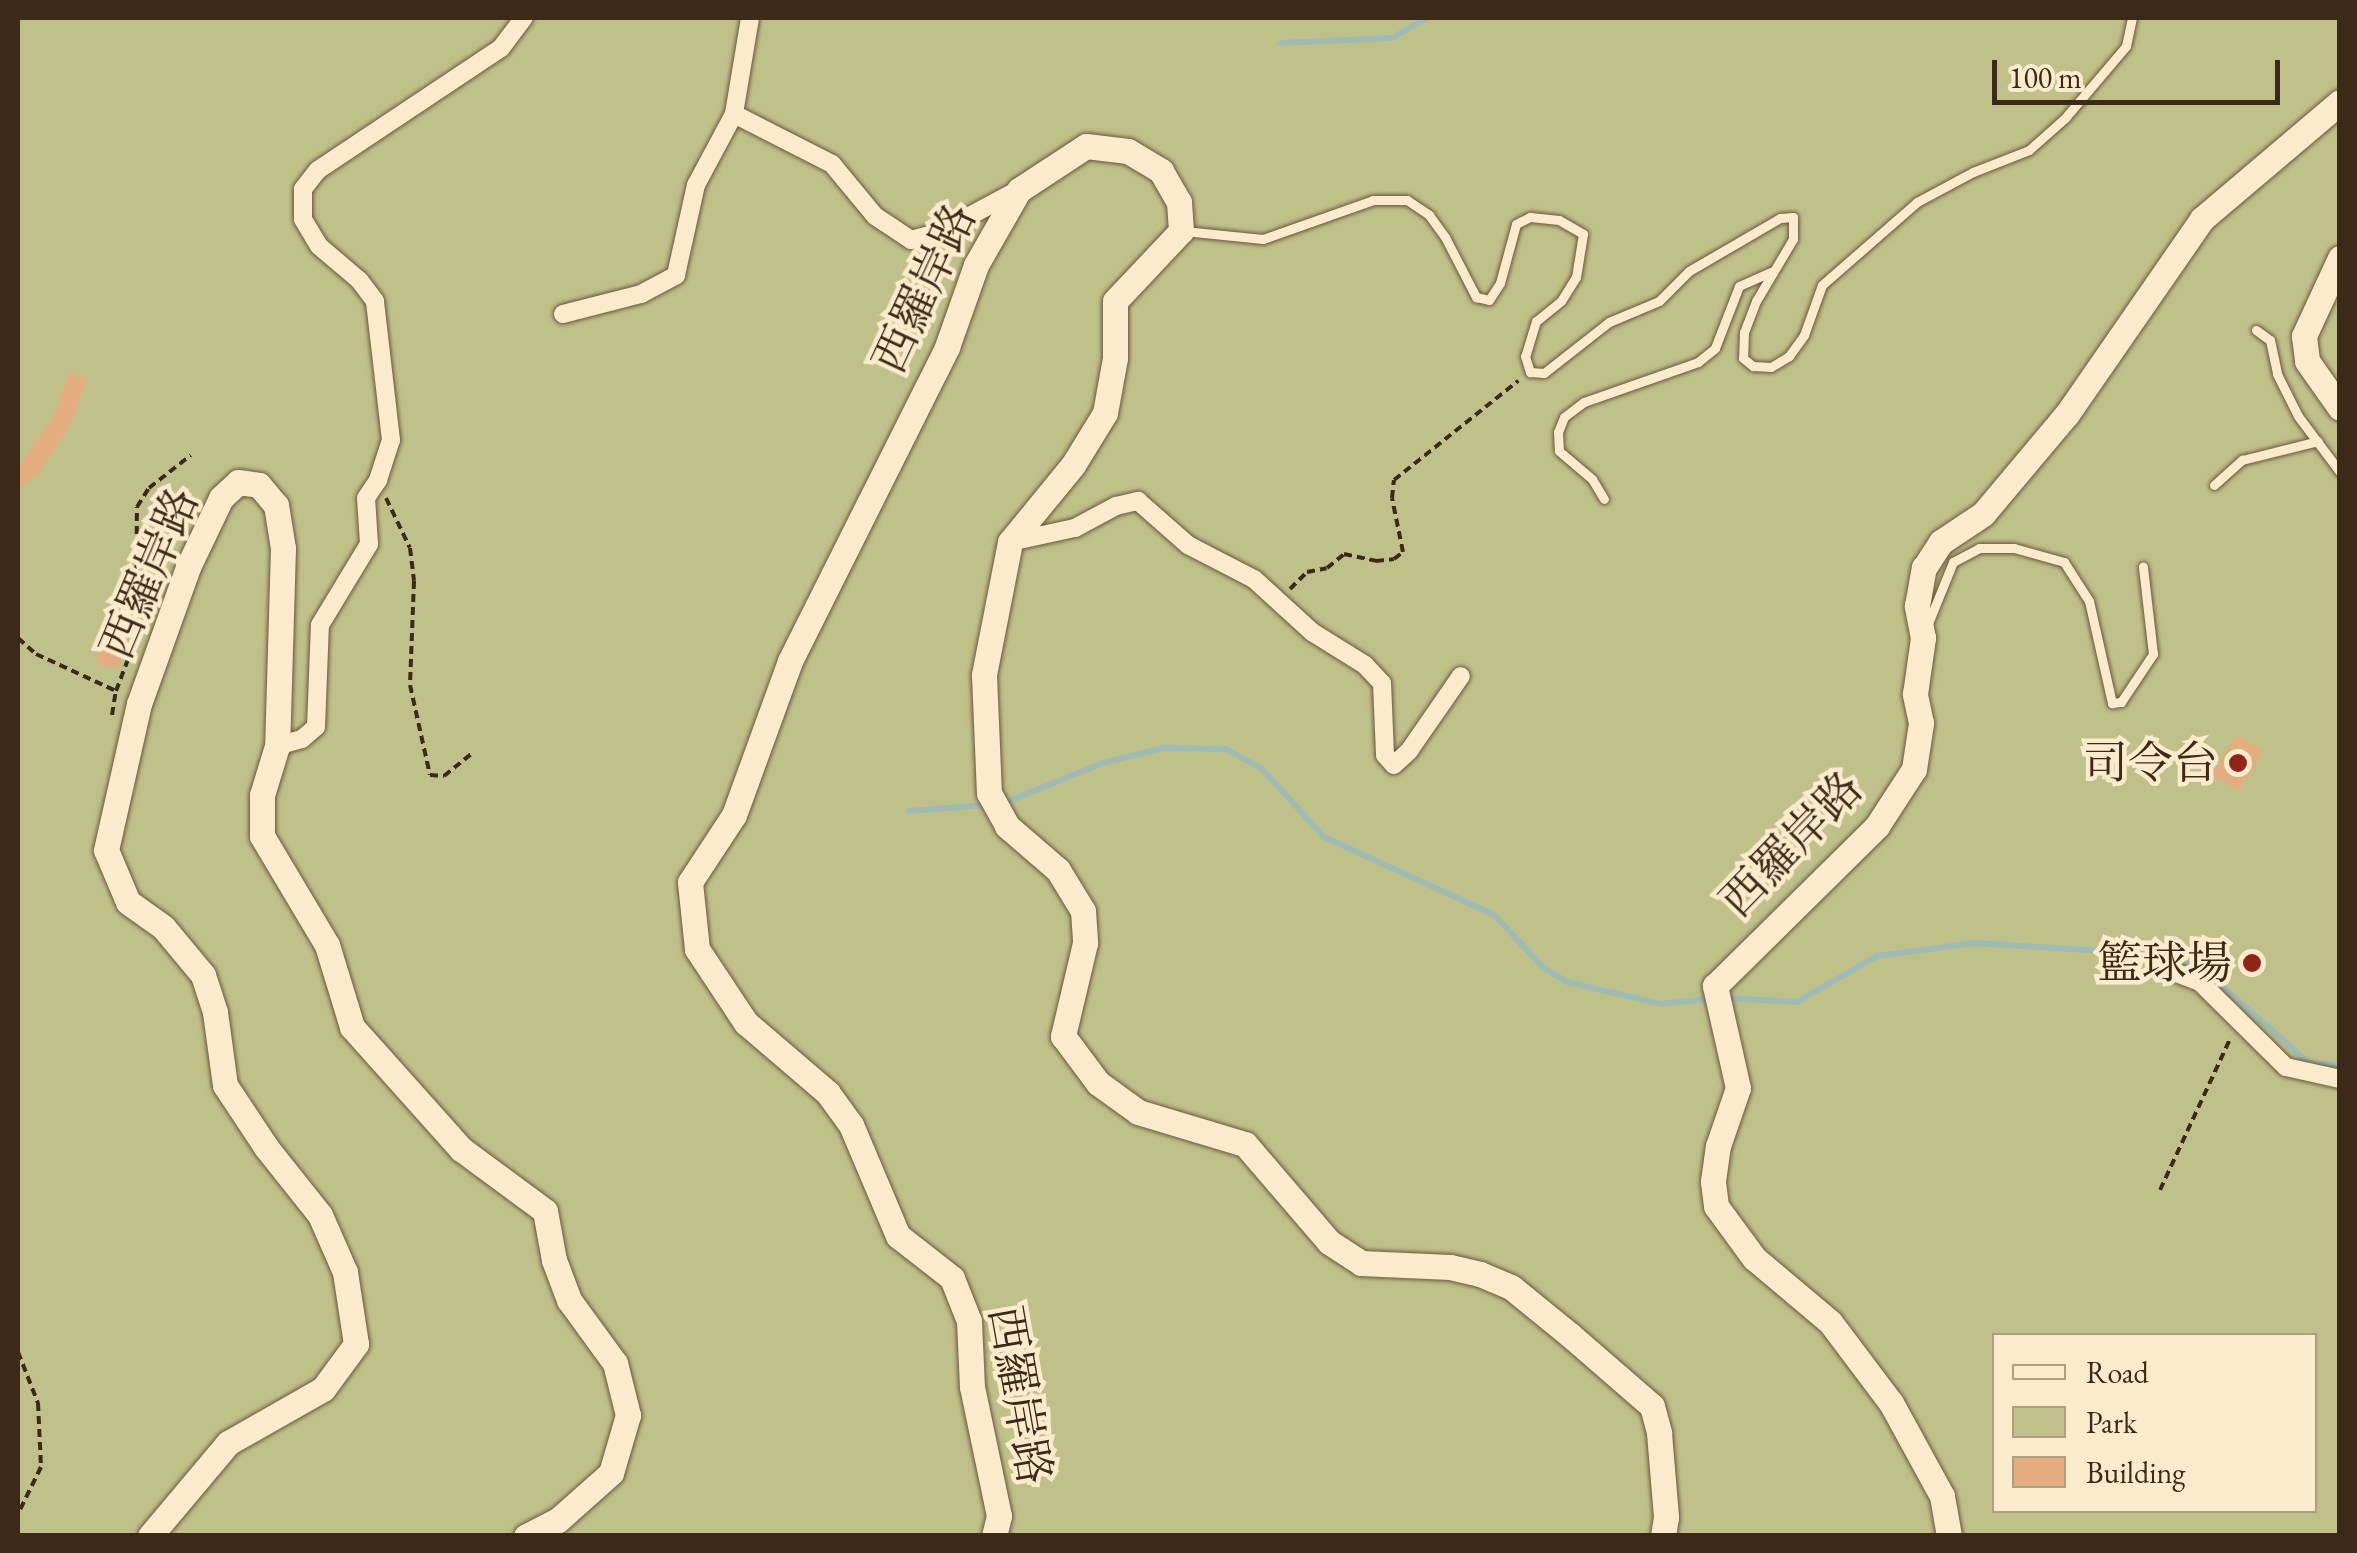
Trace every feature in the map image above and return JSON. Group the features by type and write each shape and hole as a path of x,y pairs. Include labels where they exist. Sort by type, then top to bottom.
{"street":[{"path":"278,746 302,739 316,727 320,626 369,544 366,498 378,480 392,440 375,301 359,280 319,246 303,219 303,189 318,170 501,48 524,18"},
{"path":"562,314 641,294 676,275 696,185 734,114 750,18"},
{"name":"西羅岸路","path":"1949,1536 1942,1496 1891,1404 1830,1322 1754,1258 1716,1206 1713,1182 1718,1146 1738,1088 1715,986 1877,826 1914,769 1920,724 1915,694 1923,638 1917,606 1924,568 1941,542 1983,514 2067,414 2202,219 2340,102"},
{"path":"734,114 832,164 876,216 911,240 938,233 1019,190"},
{"name":"西羅岸路","path":"994,1536 999,1516 972,1387 969,1321 952,1278 898,1236 851,1125 828,1094 746,1024 697,949 690,882 734,815 790,661 947,348 976,264 1019,190 1086,146 1128,151 1161,172 1179,202 1182,231"},
{"path":"1182,231 1115,301 1116,358 1105,413 1073,465 1010,542 984,674 989,793 1002,816 1058,870 1083,912 1085,943 1063,1036 1098,1083 1138,1112 1245,1144 1330,1242 1361,1263 1450,1268 1512,1287 1652,1406 1661,1450 1666,1517 1663,1536"},
{"path":"2340,258 2304,336 2307,361 2340,408"},
{"name":"西羅岸路","path":"150,1536 228,1443 323,1389 356,1344 345,1272 320,1215 266,1147 225,1084 215,1012 203,975 163,926 128,902 106,850 139,704 188,567 221,498 238,482 259,486 276,505 283,548 278,746 262,794 262,836 327,945 352,1028 462,1149 545,1211 554,1260 569,1300 615,1363 628,1415 612,1472 558,1520 526,1536"},
{"path":"1010,542 1075,528 1116,506 1138,502 1188,545 1254,579 1312,632 1365,665 1382,683 1384,755 1394,765 1409,751 1461,676"},
{"path":"2174,972 2200,982 2286,1067 2340,1079"}],"lane":[{"path":"1182,231 1263,240 1374,200 1407,200 1429,215 1445,237 1476,297 1489,300 1500,283 1516,224 1530,217 1559,220 1583,234 1576,277 1561,301 1536,321 1526,356 1530,372 1544,373 1609,322 1659,301 1688,271 1780,218 1793,217 1793,239 1771,272 1744,332 1743,358 1752,366 1771,367 1788,356 1804,335 1822,285 1917,202 1973,172 2029,150 2065,118 2126,46 2132,18"},
{"path":"1604,499 1592,479 1559,450 1558,432 1564,417 1584,402 1698,362 1715,348 1739,286 1771,272"},
{"path":"2256,330 2270,340 2276,374 2298,416 2340,472"},
{"path":"2214,485 2242,460 2318,441"},
{"path":"1923,638 1953,562 1980,548 2014,548 2064,562 2089,600 2110,676 2112,703 2121,702 2153,654 2143,567"}],"path":[{"path":"1277,600 1307,572 1327,568 1344,554 1376,561 1394,559 1403,552 1392,498 1394,480 1530,372"},
{"path":"111,724 116,691 136,638 137,507 149,488 191,455"},
{"path":"378,480 410,548 414,581 410,685 430,775 444,776 472,754"},
{"path":"18,638 36,654 116,691"},
{"path":"2160,1190 2240,1019"},
{"path":"18,1352 38,1402 41,1466 18,1514"}],"green space":[{"path":"18,18 2339,18 2339,1535 18,1535"}],"building":[{"path":"69,372 87,379 71,424 40,472 18,491 18,468 54,415"},
{"path":"110,607 126,611 127,632 118,669 96,664"},
{"name":"司令台","path":"2237,735 2263,751 2238,791 2212,775"}],"waterway":[{"path":"1281,43 1392,38 1426,18"},
{"path":"1004,803 1103,763 1163,748 1226,749 1262,769 1324,837 1494,915 1544,968 1567,982 1661,1004 1710,999"},
{"path":"909,811 987,805"},
{"path":"1723,998 1797,1002 1877,956 1975,943 2166,955 2202,969 2308,1062 2340,1066"}],"place":[{"name":"司令台","path":"2238,763"},
{"name":"籃球場","path":"2252,963"}]}
